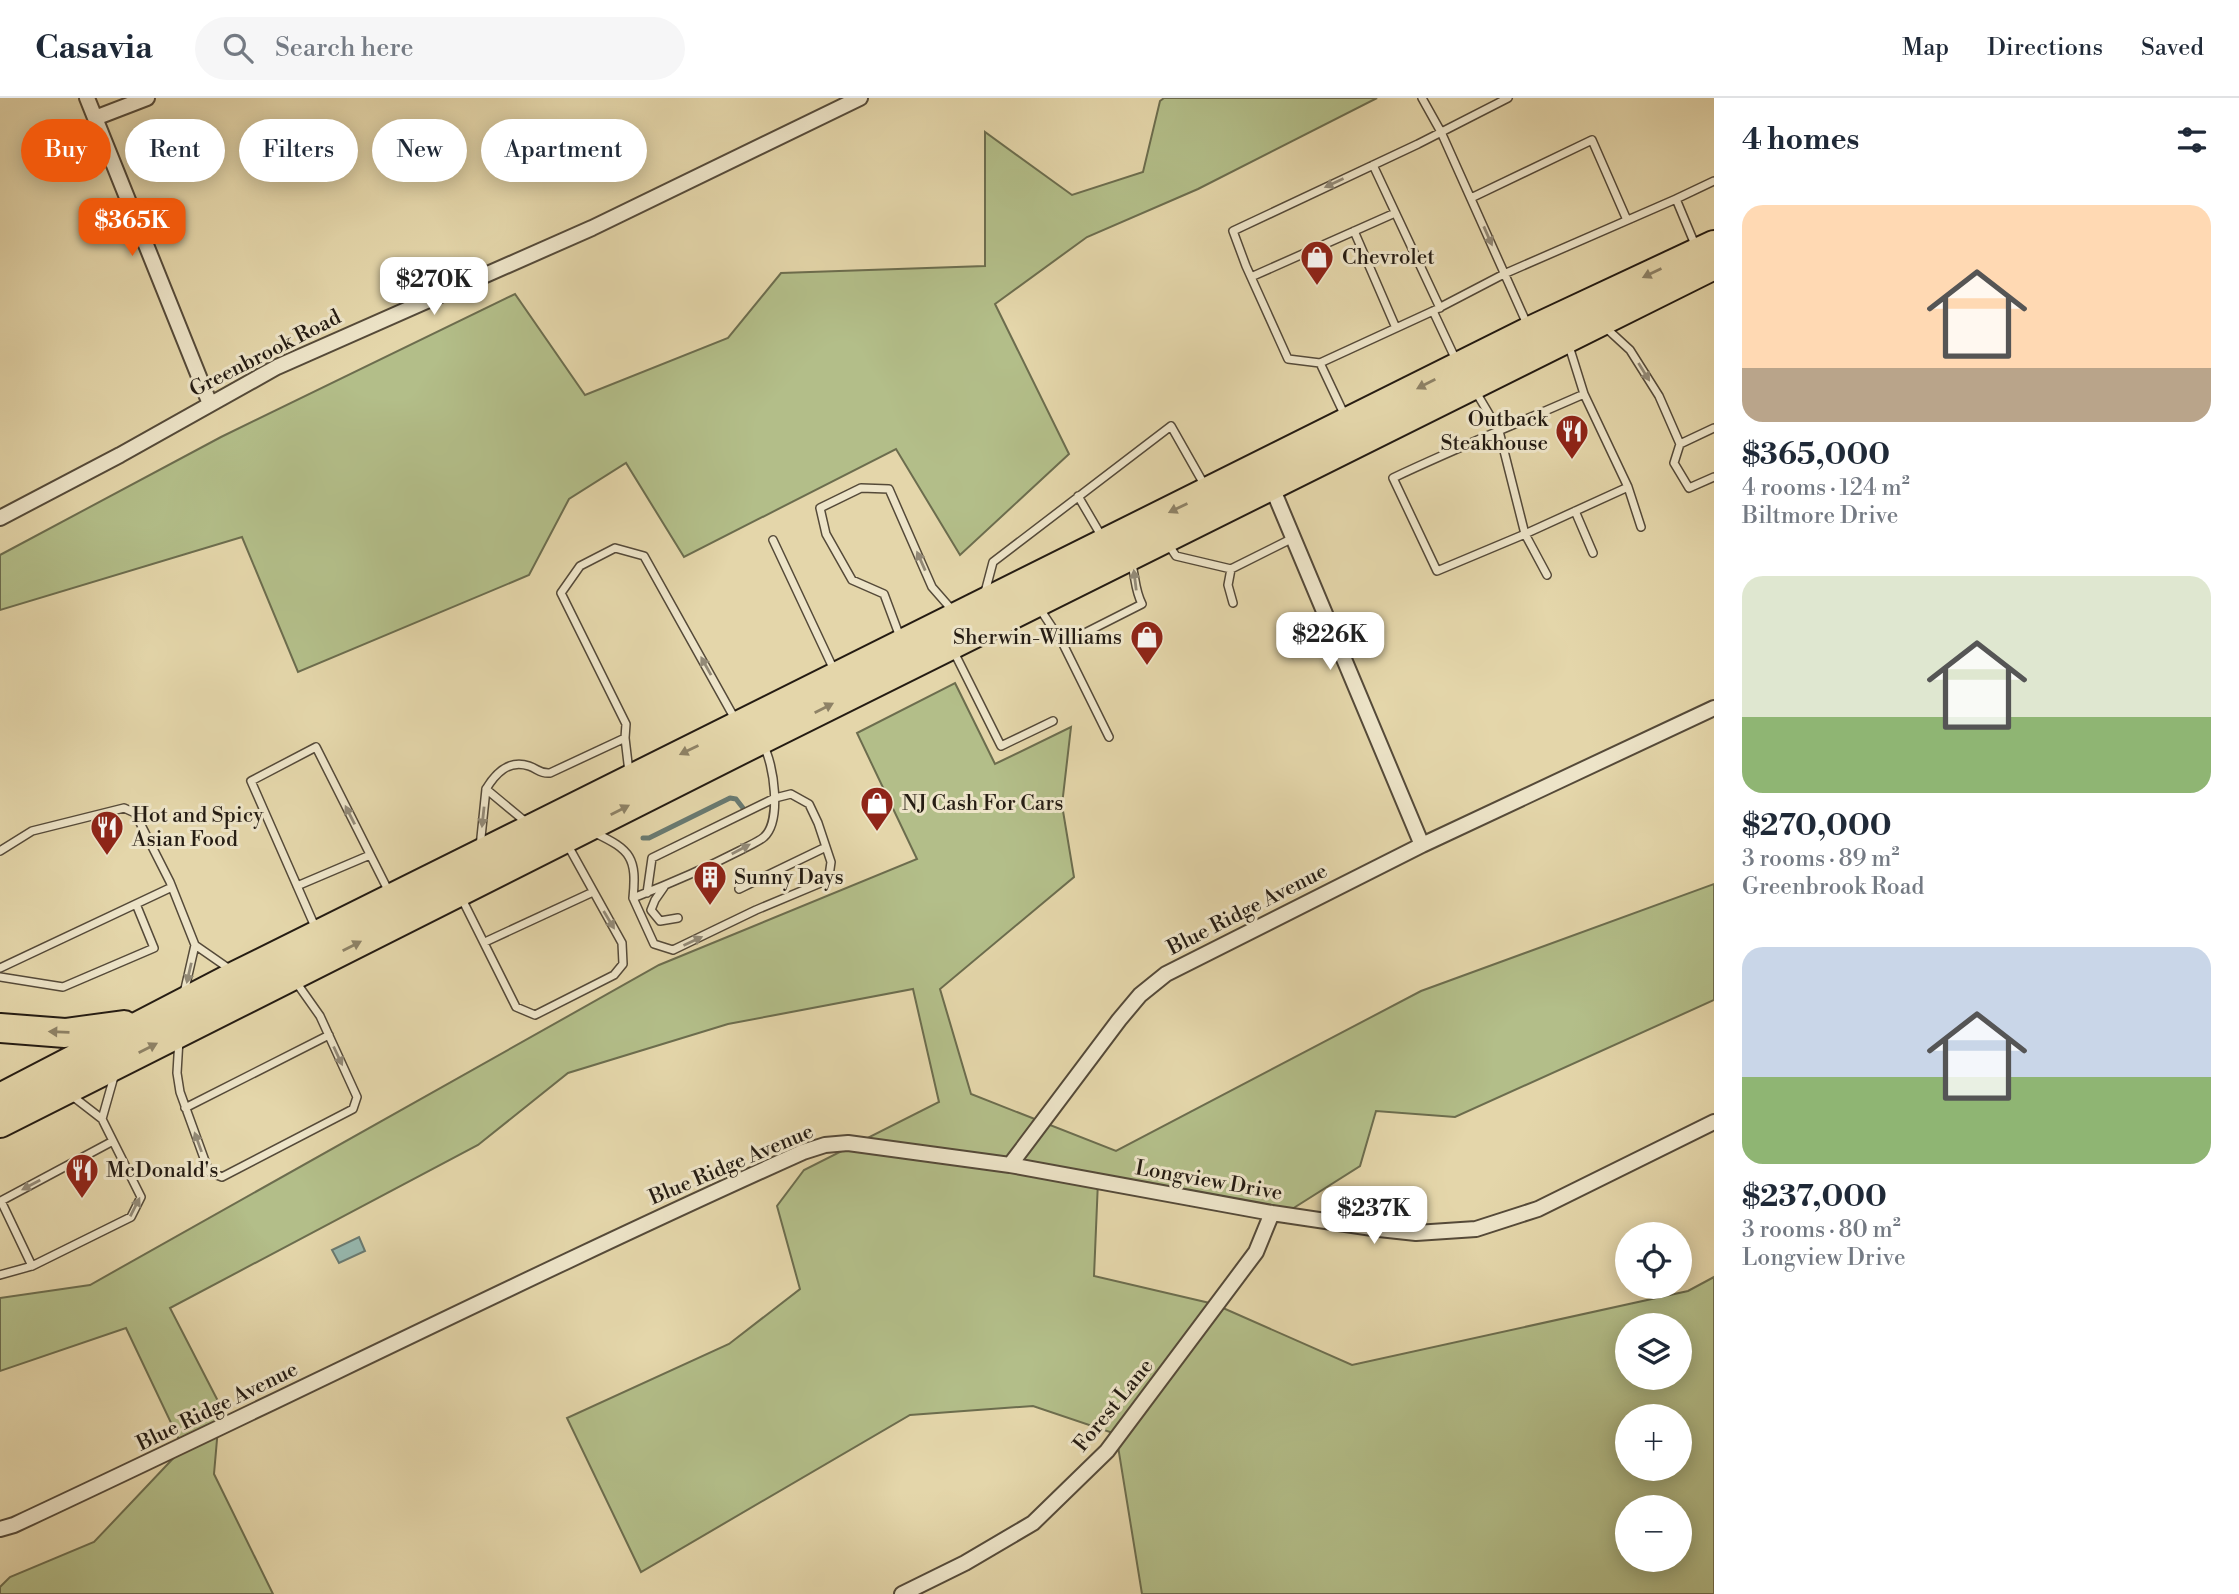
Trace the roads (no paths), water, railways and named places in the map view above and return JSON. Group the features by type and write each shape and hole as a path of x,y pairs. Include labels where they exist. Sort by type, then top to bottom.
{"highway":[{"path":"0,1098 318,934 630,780 750,733 950,645 1035,603 1208,493 1348,423 1567,338 1599,322 1709,254"},
{"path":"0,1123 574,834 750,733 837,677 970,611 1118,550 1164,539 1271,485 1466,376 1530,331 1709,254"},
{"path":"0,1028 65,1033 151,1020"}],"street":[{"path":"87,98 210,404"},
{"path":"95,118 147,98"},
{"name":"Greenbrook Road","path":"0,518 120,456 312,350 592,228 860,98"},
{"path":"1271,485 1422,845"},
{"name":"Blue Ridge Avenue","path":"7,1527 177,1449 643,1224 803,1152 848,1143 1010,1165 1119,1020 1140,995 1166,974 1422,845 1714,708"},
{"name":"Longview Drive","path":"1010,1165 1272,1213 1416,1233 1476,1229 1538,1209 1714,1122"},
{"name":"Forest Lane","path":"901,1594 965,1563 1032,1523 1107,1451 1256,1252 1272,1213"}],"lane":[{"path":"1422,98 1441,132 1530,331"},
{"path":"1508,98 1418,144 1233,231 1246,267 1288,359 1320,363 1437,310 1504,274 1713,183"},
{"path":"1471,198 1592,140 1627,220"},
{"path":"1373,165 1466,376 1499,431 1525,534 1547,575"},
{"path":"1676,199 1709,254"},
{"path":"1251,277 1395,213"},
{"path":"1354,231 1396,328"},
{"path":"1599,322 1630,350 1659,396 1679,444 1674,463 1689,488 1714,477"},
{"path":"1567,338 1584,394 1628,487 1641,527"},
{"path":"1320,363 1348,423"},
{"path":"1584,394 1393,478 1437,571 1628,487"},
{"path":"903,644 884,594 852,580 826,534 820,508 861,488 889,489 932,587 970,611 993,562 1171,426 1208,493"},
{"path":"1679,444 1714,428"},
{"path":"1063,644 1142,604 1135,589 1135,572 1078,496"},
{"path":"1575,511 1593,553"},
{"path":"1164,539 1176,556 1231,569 1293,538"},
{"path":"773,540 837,677"},
{"path":"630,780 626,724 561,593 580,566 615,548 644,556 750,733 770,756 775,799 772,827 764,837 666,885 633,898"},
{"path":"1231,569 1228,584 1233,603"},
{"path":"1035,603 1063,644 1109,737"},
{"path":"950,645 1001,746 1053,721"},
{"path":"480,855 486,789 496,772 514,765 528,766 542,774 550,774 625,738"},
{"path":"318,934 251,781 316,747 392,898"},
{"path":"486,789 533,828"},
{"path":"574,834 626,850 632,861 633,898 654,944 673,950 756,910 823,882 829,876 831,862 809,804 791,794 775,799 652,858 647,893"},
{"path":"0,851 32,831 124,808 135,813 172,887 195,945 237,975"},
{"path":"458,892 516,1007 535,1015 614,975 622,964 622,943 593,892 574,834"},
{"path":"739,889 826,847"},
{"path":"297,886 370,855"},
{"path":"666,885 651,910 660,921 678,918"},
{"path":"0,968 172,887"},
{"path":"485,942 593,892"},
{"path":"0,978 63,987 154,948 136,904"},
{"path":"182,1004 195,945"},
{"path":"180,1032 177,1073 185,1108 209,1172 222,1177 353,1109 357,1097 329,1035 320,1016 292,976"},
{"path":"185,1108 329,1035"},
{"path":"102,1119 118,1064"},
{"path":"0,1275 32,1266 131,1217 141,1197 102,1119 65,1090"},
{"path":"32,1266 1,1201 113,1141"}],"water":[{"path":"359,1237 365,1251 339,1263 332,1250"}],"waterway":[{"path":"643,838 649,838 730,798 736,799 743,808"}],"place":[{"name":"Chevrolet","path":"1317,287"},
{"name":"Outback Steakhouse","path":"1572,461"},
{"name":"Sherwin-Williams","path":"1147,667"},
{"name":"NJ Cash For Cars","path":"877,833"},
{"name":"Hot and Spicy Asian Food","path":"107,857"},
{"name":"Sunny Days","path":"710,907"},
{"name":"McDonald's","path":"82,1200"}]}
